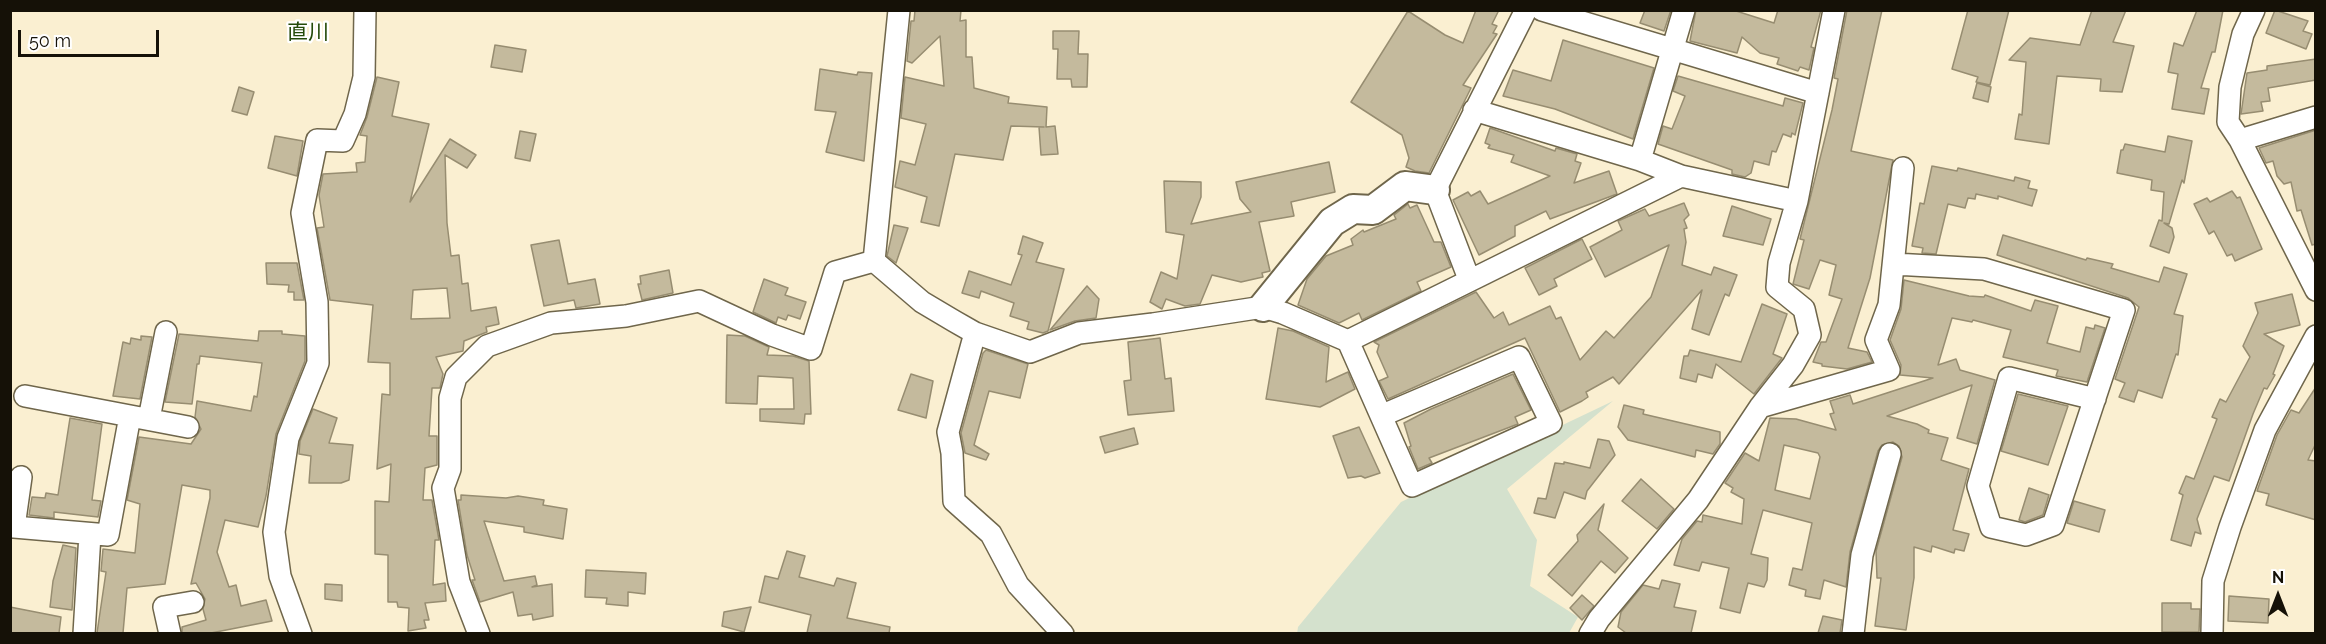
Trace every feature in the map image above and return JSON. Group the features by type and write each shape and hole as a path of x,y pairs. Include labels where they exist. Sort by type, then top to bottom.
{"street":[{"path":"301,633 280,576 274,532 288,438 318,363 317,302 302,213 317,140 343,141 355,114 364,77 365,10"},
{"path":"874,261 899,10"},
{"path":"1469,279 1435,190 1526,10"},
{"path":"1542,10 1818,93"},
{"path":"1640,160 1684,10"},
{"path":"1590,633 1606,609 1698,500 1760,407 1793,365 1810,335 1804,309 1777,287 1779,263 1797,201 1834,10"},
{"path":"2254,10 2243,34 2230,87 2229,122 2316,290"},
{"path":"1474,110 1640,160 1681,176 1797,201"},
{"path":"2240,140 2316,117"},
{"path":"1760,407 1888,370 1876,340 1888,304 1903,168"},
{"path":"1348,341 1469,279 1681,176"},
{"path":"1263,307 1332,222 1353,209 1373,210 1405,186 1435,190"},
{"path":"874,261 922,302 975,333 1030,352 1079,333 1263,307 1283,313 1348,341 1383,415 1412,486 1551,423 1519,357 1383,415"},
{"path":"478,633 459,582 443,488 450,469 450,398 456,377 487,346 551,323 626,316 699,301 772,335 811,349 835,272 874,261"},
{"path":"1894,264 1984,269 2124,310 2095,399 2053,525 2026,535 1991,527 1978,486 2009,378 2095,399"},
{"path":"21,477 14,527 108,535 139,418 166,332"},
{"path":"975,333 948,432 952,453 954,501 992,534 1018,585 1063,633"},
{"path":"2212,633 2213,581 2229,527 2265,430 2316,336"},
{"path":"25,396 188,427"},
{"path":"1853,633 1862,555 1890,454"},
{"path":"84,633 90,534"},
{"path":"170,633 164,607 193,602"}],"green space":[{"path":"1613,401 1507,489 1537,540 1530,586 1578,617 1569,633 1297,634 1298,627 1401,502"}],"building":[{"path":"915,10 961,10 960,21 966,20 966,57 972,57 974,88 1009,97 1008,103 1047,107 1046,127 1055,126 1058,154 1041,155 1039,127 1044,127 1011,126 1003,160 955,154 939,226 921,222 927,197 895,187 900,161 915,165 926,124 901,118 905,77 944,86 940,36 912,63 907,61 911,21 914,21"},
{"path":"1476,10 1499,10 1492,24 1497,26 1493,33 1497,34 1463,85 1471,88 1429,173 1415,171 1406,167 1409,158 1402,135 1351,102 1408,11 1445,35 1463,43"},
{"path":"1645,10 1671,10 1664,31 1640,23"},
{"path":"1696,10 1733,10 1774,23 1778,10 1821,10 1811,47 1814,48 1809,70 1800,67 1798,71 1777,64 1779,58 1760,53 1742,37 1737,53 1690,41"},
{"path":"1847,10 1882,10 1851,151 1893,160 1870,278 1848,348 1867,352 1872,362 1847,369 1822,366 1822,364 1813,362 1821,342 1826,342 1842,299 1829,295 1836,265 1820,260 1809,289 1793,284 1804,240 1800,239 1832,110 1838,79 1834,78"},
{"path":"1968,10 2009,10 1990,85 1976,82 1978,77 1952,69"},
{"path":"2092,10 2126,10 2113,42 2134,46 2122,92 2100,91 2101,79 2057,76 2049,144 2015,139 2019,114 2022,115 2026,62 2009,60 2030,38 2080,45"},
{"path":"2197,10 2223,10 2215,52 2212,52 2201,88 2209,89 2204,114 2172,109 2178,74 2168,72 2174,43 2183,46"},
{"path":"2275,10 2308,21 2303,31 2312,34 2306,49 2266,33"},
{"path":"1053,31 1079,31 1078,54 1088,54 1087,87 1072,87 1071,79 1057,79 1058,49 1053,49"},
{"path":"1563,40 1654,68 1633,139 1555,109 1503,96 1513,70 1551,81"},
{"path":"495,45 526,50 522,72 491,67"},
{"path":"2316,59 2316,80 2268,88 2270,101 2261,102 2263,111 2241,114 2247,73 2267,70 2267,66"},
{"path":"820,69 857,75 858,72 872,73 864,161 826,152 836,112 815,110"},
{"path":"1678,76 1783,106 1785,98 1803,103 1795,135 1792,133 1791,137 1783,134 1776,152 1772,151 1769,165 1754,161 1751,173 1745,177 1732,174 1732,170 1658,144 1663,126 1672,129 1685,96 1673,91"},
{"path":"377,77 399,82 392,116 429,124 410,202 450,139 476,155 467,168 445,155 447,223 451,256 459,255 462,284 468,283 471,311 496,307 499,324 486,327 487,332 464,341 463,351 436,357 443,374 440,388 432,388 429,436 437,436 437,465 425,468 423,500 432,500 439,540 435,540 433,585 445,583 446,601 425,603 429,620 424,620 426,628 408,631 409,608 398,607 397,602 388,602 388,555 375,554 375,501 389,502 391,464 377,469 382,394 390,395 390,363 368,362 373,305 330,300 317,228 324,227 319,195 323,174 357,172 356,163 365,162 367,136 360,135","holes":["447,288 450,318 411,319 413,290"]},
{"path":"1977,83 1991,87 1988,102 1973,98"},
{"path":"239,87 254,92 247,115 232,111"},
{"path":"1490,128 1555,151 1556,148 1577,154 1575,161 1581,163 1574,183 1609,171 1617,194 1550,219 1546,211 1515,226 1515,236 1479,255 1453,200 1468,192 1471,196 1480,191 1488,204 1550,176 1511,162 1514,155 1488,148 1490,145 1485,143"},
{"path":"2316,130 2316,244 2312,245 2301,210 2297,211 2291,182 2284,184 2277,176 2273,161 2266,163 2259,148"},
{"path":"520,131 536,134 530,161 515,158"},
{"path":"275,136 303,141 297,176 268,168"},
{"path":"2168,136 2192,141 2184,183 2182,180 2169,224 2164,223 2172,228 2174,237 2169,253 2150,246 2159,220 2162,221 2164,192 2151,190 2152,180 2117,173 2121,150 2125,144 2165,152"},
{"path":"1329,162 1335,192 1291,202 1294,216 1259,222 1270,271 1262,273 1263,277 1241,282 1212,275 1200,304 1185,306 1166,299 1162,309 1150,302 1161,272 1177,279 1184,235 1166,232 1164,181 1201,182 1201,197 1191,224 1251,212 1240,199 1236,182"},
{"path":"1932,166 1957,171 1958,168 2014,181 2015,177 2030,181 2028,188 2037,190 2032,206 1998,196 1998,199 1976,194 1975,199 1968,198 1965,208 1948,204 1936,254 1922,253 1923,248 1912,246 1920,203 1924,204"},
{"path":"2232,191 2237,198 2240,197 2262,249 2235,261 2232,254 2227,256 2214,231 2209,234 2194,204 2207,198 2210,202"},
{"path":"1684,203 1689,215 1684,220 1687,228 1684,229 1686,242 1682,265 1711,275 1714,267 1737,275 1729,296 1725,294 1709,335 1692,329 1702,290 1619,384 1613,377 1586,392 1588,397 1582,401 1560,412 1525,338 1388,399 1379,381 1388,377 1377,352 1379,345 1374,342 1476,292 1494,318 1503,312 1509,325 1550,306 1556,319 1561,317 1580,360 1606,331 1614,338 1651,297 1669,245 1605,277 1590,247 1622,230 1618,221 1645,209 1649,216"},
{"path":"1408,204 1410,208 1417,205 1434,242 1441,242 1451,267 1417,282 1421,291 1362,320 1359,313 1339,323 1298,305 1307,279 1326,256 1353,245 1351,239 1363,230 1364,232 1396,219 1394,215"},
{"path":"1732,206 1771,219 1763,245 1723,236"},
{"path":"894,225 908,228 896,263 887,256"},
{"path":"2003,235 2086,260 2087,258 2113,264 2111,268 2159,282 2164,267 2187,274 2174,314 2183,316 2178,355 2176,354 2162,398 2138,390 2134,402 2119,397 2125,383 2115,379 2139,307 2128,298 1997,255"},
{"path":"1023,236 1043,243 1036,262 1064,269 1048,331 1043,333 1027,329 1029,322 1010,316 1014,303 981,291 979,298 962,293 969,271 1011,285 1022,255 1018,254"},
{"path":"1582,239 1592,259 1554,279 1557,286 1539,295 1525,268"},
{"path":"559,240 568,284 595,279 600,304 576,308 574,300 544,306 531,245"},
{"path":"266,263 297,263 304,300 294,300 294,292 288,292 289,285 267,284"},
{"path":"669,270 673,293 642,300 638,284 641,284 640,276"},
{"path":"764,279 788,288 785,295 806,302 800,319 788,315 786,320 778,317 776,323 753,312"},
{"path":"1904,280 1969,296 1984,297 1985,295 2031,311 2035,300 2058,306 2047,343 2080,352 2086,327 2094,329 2095,325 2105,328 2087,382 2056,376 2058,370 2003,357 2011,330 1973,320 1972,322 1952,318 1938,365 1956,359 1960,370 1995,380 1977,444 1957,438 1972,385 1887,416 1917,424 1929,430 1928,433 1948,438 1941,460 1969,469 1953,530 1969,534 1964,551 1955,549 1954,553 1932,546 1931,552 1914,547 1914,578 1906,630 1875,626 1881,578 1877,578 1876,551 1902,457 1899,446 1893,442 1882,445 1878,451 1850,552 1846,587 1824,580 1820,599 1805,596 1806,590 1789,585 1793,568 1802,570 1812,523 1763,510 1751,554 1768,558 1767,580 1764,587 1748,583 1740,613 1720,608 1729,568 1702,562 1699,571 1674,565 1682,539 1697,521 1702,522 1703,515 1742,524 1744,499 1731,492 1733,488 1725,483 1745,453 1759,461 1770,418 1796,419 1836,430 1830,414 1834,413 1830,401 1850,395 1853,404 1933,378 1900,375 1901,365 1890,340 1901,309","holes":["1784,445 1818,453 1820,457 1810,499 1775,490"]},
{"path":"1087,286 1099,299 1096,318 1075,321 1050,330"},
{"path":"2292,294 2300,325 2264,334 2284,346 2273,374 2275,375 2267,389 2264,388 2253,414 2229,481 2214,476 2197,519 2201,534 2195,532 2191,546 2171,540 2183,495 2179,493 2186,476 2194,479 2217,419 2212,417 2220,399 2226,402 2250,357 2243,346 2258,313 2255,303"},
{"path":"1762,304 1787,314 1773,354 1782,358 1754,394 1716,364 1712,378 1698,374 1696,382 1680,378 1684,356 1688,356 1690,350 1741,362"},
{"path":"1278,328 1293,331 1329,347 1326,382 1348,372 1355,389 1320,407 1266,399"},
{"path":"259,331 282,331 282,334 305,336 305,361 276,434 266,496 258,527 225,520 217,552 229,587 236,585 241,606 266,600 272,621 211,633 182,633 182,627 206,620 203,609 205,599 196,583 191,584 210,490 182,485 165,584 127,588 123,633 97,633 106,572 101,571 103,549 135,553 140,504 127,500 139,437 191,444 201,429 195,417 197,401 251,411 254,396 257,397 262,363 200,356 192,404 165,402 179,334 258,341"},
{"path":"727,335 745,336 769,347 767,355 793,356 809,361 811,414 805,414 804,424 760,421 760,409 794,409 793,378 758,376 757,404 726,403"},
{"path":"141,336 152,337 140,399 113,396 123,342 130,344 131,338 141,340"},
{"path":"1160,338 1165,379 1171,378 1174,411 1128,415 1124,381 1131,380 1128,342"},
{"path":"986,350 1028,364 1020,398 989,391 974,445 989,454 986,460 965,453 961,433 983,353"},
{"path":"911,374 933,381 926,418 898,410"},
{"path":"1513,374 1531,410 1515,417 1518,424 1429,458 1432,463 1418,469 1409,447 1411,446 1404,423"},
{"path":"2316,387 2316,443 2308,460 2316,461 2316,520 2266,505 2269,494 2257,491 2277,435 2291,410 2299,413"},
{"path":"2018,394 2068,406 2048,465 2001,451"},
{"path":"1624,405 1644,410 1643,414 1720,432 1720,444 1713,454 1696,450 1695,457 1628,440 1618,427"},
{"path":"313,409 337,418 329,443 353,445 349,480 341,483 309,483 311,456 299,454 300,441"},
{"path":"70,418 102,424 92,500 101,501 98,517 54,512 54,518 29,515 32,497 45,498 46,493 58,495"},
{"path":"1359,427 1380,473 1365,478 1361,476 1348,478 1333,436"},
{"path":"1134,428 1138,444 1105,453 1100,437"},
{"path":"1598,439 1609,441 1615,455 1587,491 1585,499 1564,492 1555,518 1534,513 1538,498 1546,499 1555,463 1564,464 1564,462 1590,468"},
{"path":"1641,479 1674,509 1657,529 1622,501"},
{"path":"2029,488 2049,495 2043,515 2025,522 2019,520"},
{"path":"461,495 506,498 518,496 544,500 543,505 567,509 563,539 524,532 524,527 484,521 504,581 535,576 537,585 532,587 552,584 553,616 533,620 532,614 518,616 513,592 480,602 472,580 475,580 467,555 458,500 461,500"},
{"path":"2074,501 2105,510 2099,532 2067,523"},
{"path":"1604,504 1598,530 1628,558 1615,573 1601,561 1572,596 1548,575 1578,541 1577,535"},
{"path":"63,545 76,548 72,610 50,607 53,581"},
{"path":"787,551 805,556 799,577 834,586 837,578 856,583 847,618 890,627 889,633 807,633 811,615 759,602 765,576 778,579"},
{"path":"586,570 646,573 645,594 628,592 628,606 606,604 607,598 585,597"},
{"path":"1662,580 1680,584 1674,607 1696,611 1691,633 1626,633 1618,627 1621,612 1643,585 1659,589"},
{"path":"325,584 342,585 342,601 325,599"},
{"path":"1582,595 1594,606 1582,620 1570,608"},
{"path":"2229,596 2269,599 2268,623 2228,621"},
{"path":"2162,603 2191,603 2191,609 2200,609 2199,632 2162,632"},
{"path":"10,607 61,617 59,633 10,633"},
{"path":"751,607 744,632 722,626 724,612"},
{"path":"1823,616 1842,620 1840,633 1818,633"}],"district":[{"name":"直川","path":"308,33"}]}
